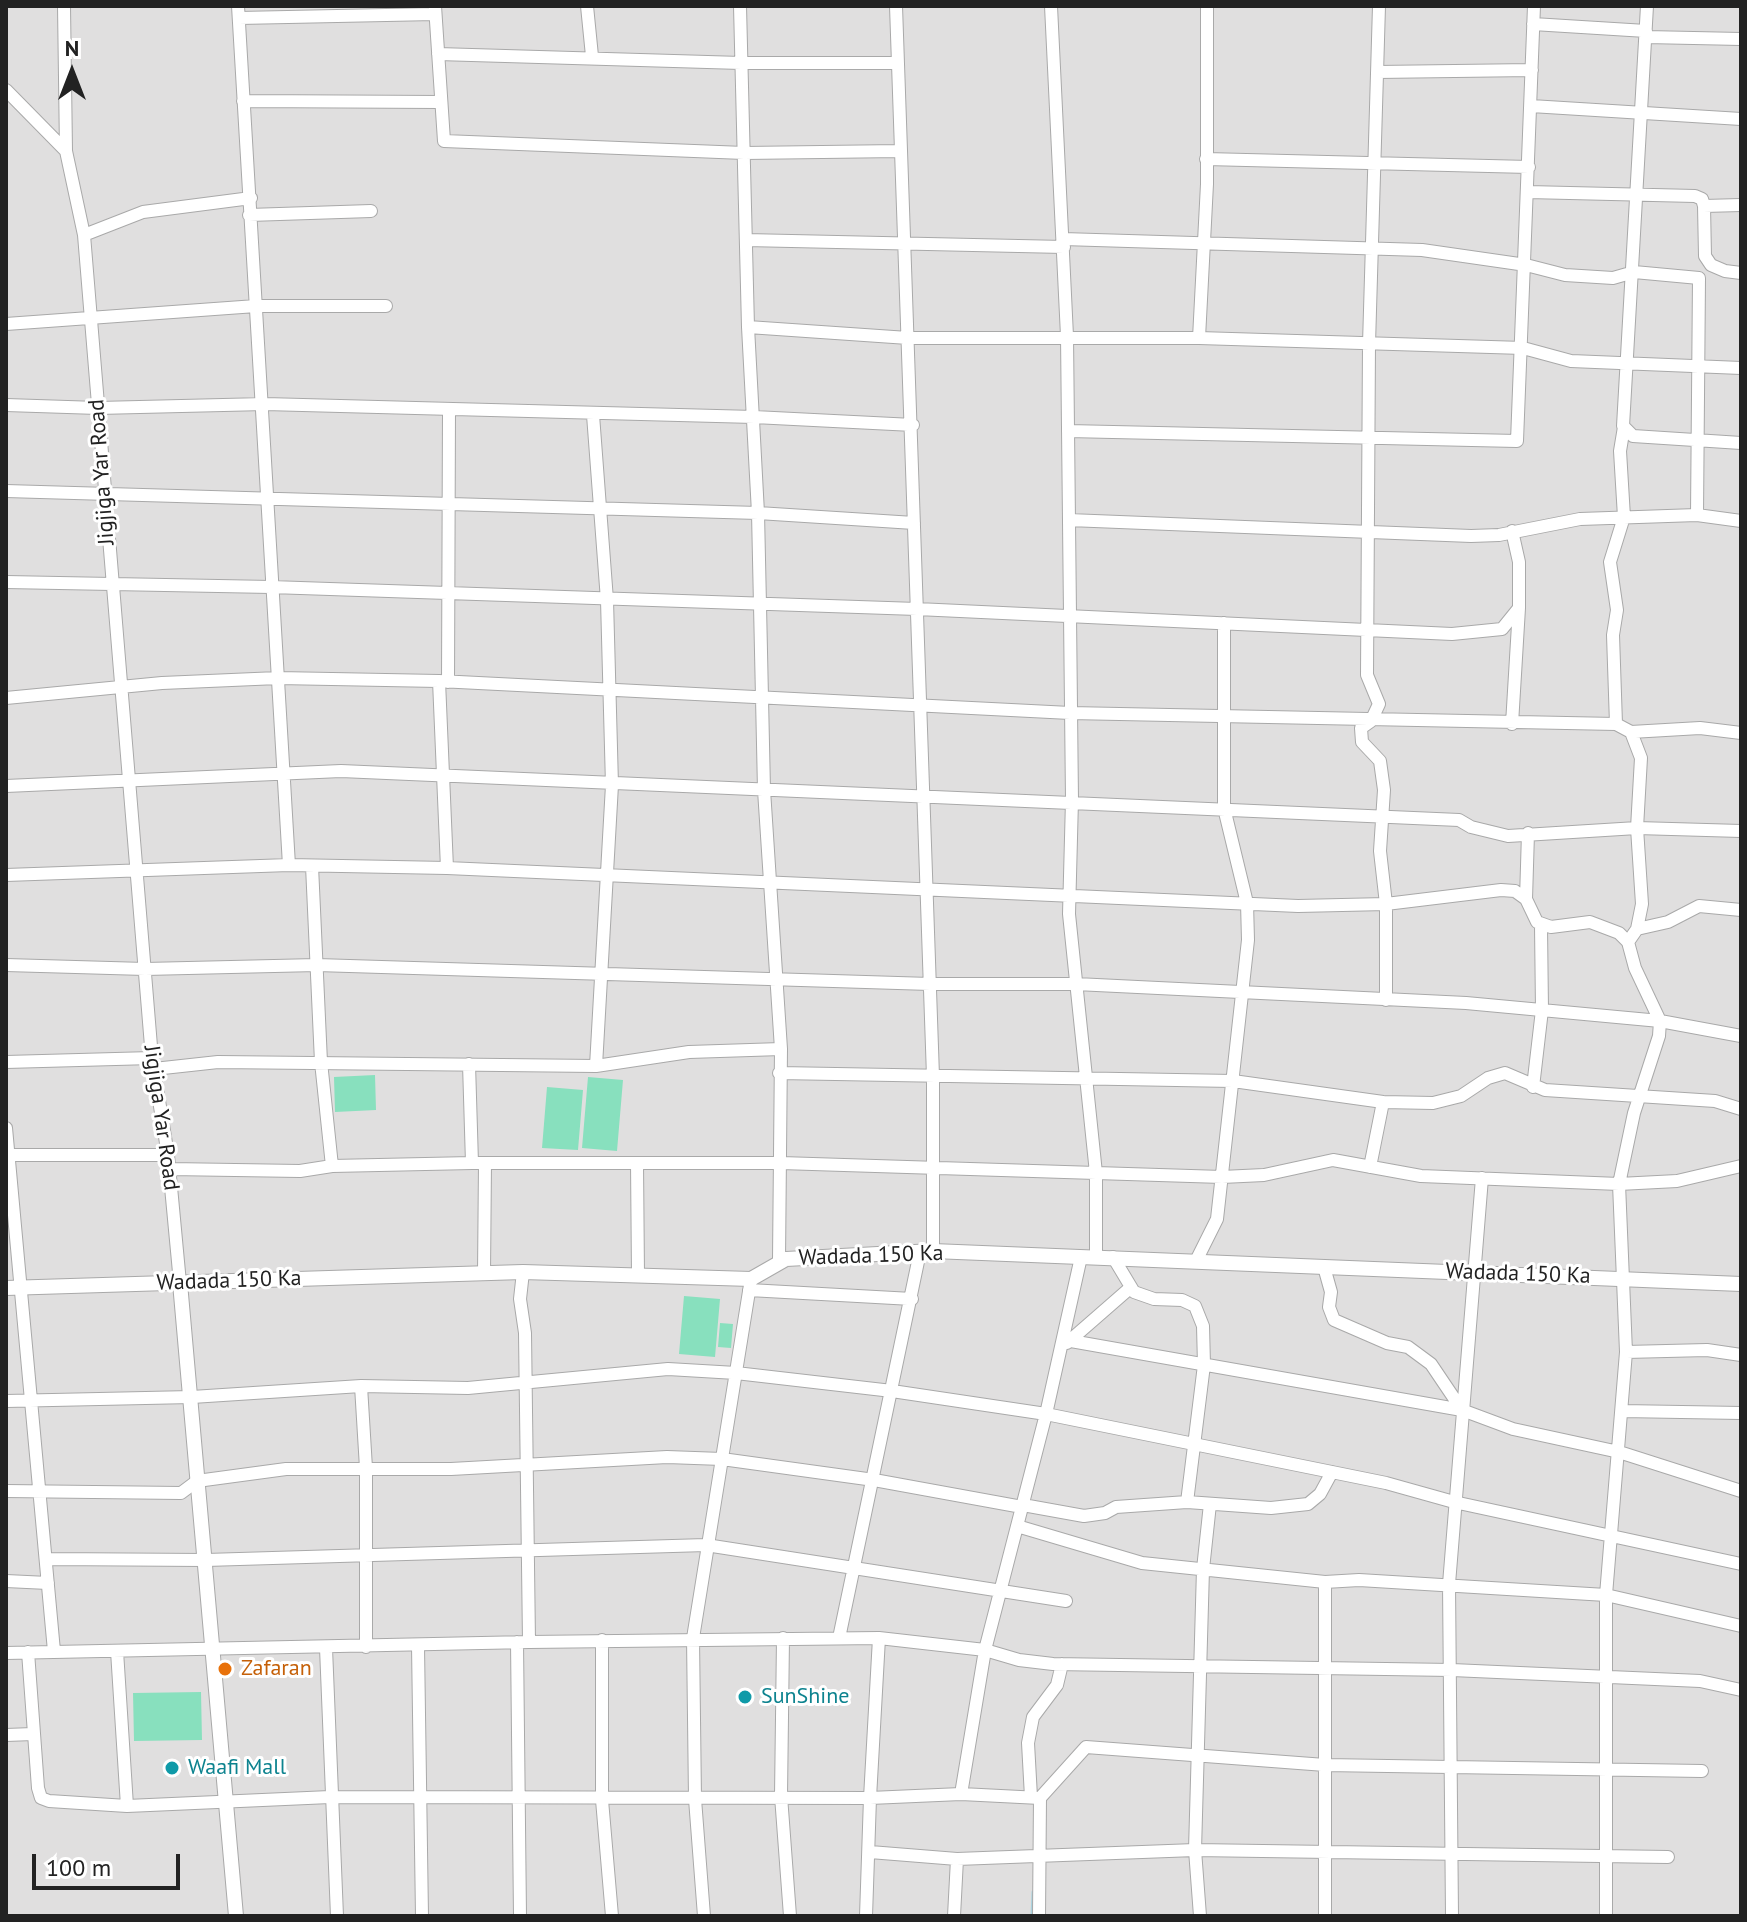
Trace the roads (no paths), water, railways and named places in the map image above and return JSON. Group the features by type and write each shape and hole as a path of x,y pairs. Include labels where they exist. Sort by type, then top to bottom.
{"street":[{"name":"Jigjiga Yar Road","path":"64,6 66,151 84,235 153,1064 170,1169 236,1916"},
{"path":"587,6 592,56"},
{"path":"740,6 748,327 761,606 760,700 767,884 781,1049 779,1260"},
{"path":"839,1638 912,1299 926,1252 932,1165 933,1076 918,707 913,425 902,241 896,6"},
{"path":"961,1794 985,1650 1088,1257 1096,1173 1084,1079 1070,893 1072,800 1067,336 1051,6"},
{"path":"1199,338 1206,159 1207,6"},
{"path":"1379,6 1369,344 1367,675 1379,704 1371,721 1361,728 1362,742 1380,761 1384,790 1380,851 1386,904 1386,1000"},
{"path":"1068,431 1517,441 1534,6"},
{"path":"1616,724 1613,635 1617,610 1610,562 1624,517 1620,451 1624,427 1625,364 1647,6"},
{"path":"289,865 271,587 265,404 249,215 251,198 238,12 435,10 444,141 452,143 744,153 900,151"},
{"path":"1533,24 1741,39"},
{"path":"438,54 592,56 741,63 897,63"},
{"path":"1377,72 1532,70"},
{"path":"6,90 66,151"},
{"path":"243,101 441,102"},
{"path":"1531,106 1741,119"},
{"path":"1206,159 1529,167"},
{"path":"1528,192 1695,196 1702,199 1704,206 1702,232 1705,256 1711,265 1741,273"},
{"path":"84,235 143,212 251,198"},
{"path":"1704,206 1741,205"},
{"path":"249,215 371,211"},
{"path":"746,240 1203,243 1422,250 1526,265 1565,275 1613,278 1631,272 1699,278 1697,515"},
{"path":"6,324 256,306 386,306"},
{"path":"748,327 908,338 1199,338 1523,348 1571,361 1741,368"},
{"path":"6,405 98,408 265,404 754,417 913,425"},
{"path":"447,868 444,681 449,410"},
{"path":"593,415 607,600 612,785 596,1066"},
{"path":"1624,427 1633,436 1741,443"},
{"path":"6,491 758,513 914,523"},
{"path":"1069,520 1471,536 1512,531 1553,521 1624,517 1697,515 1741,521"},
{"path":"1512,531 1519,562 1512,724"},
{"path":"6,582 111,587 271,587 1486,632 1502,629 1519,608"},
{"path":"1196,1261 1217,1219 1248,940 1247,903 1224,808 1224,623"},
{"path":"6,698 278,678 444,681 918,707 1371,721 1616,724 1631,732 1700,728 1741,733"},
{"path":"1628,942 1637,929 1642,904 1637,828 1641,758 1631,732"},
{"path":"6,786 284,773 445,777 923,799 1072,800 1459,820 1471,827 1508,836 1637,828 1741,831"},
{"path":"1526,899 1528,833"},
{"path":"6,875 289,865 447,868 608,878 1070,893 1247,903 1386,904 1515,891 1526,899 1541,926 1542,1010 1533,1087"},
{"path":"312,866 321,1062 332,1166"},
{"path":"1637,929 1668,922 1699,906 1741,910"},
{"path":"1541,926 1590,922 1619,933 1628,942 1635,968 1660,1021 1659,1036 1619,1184 1626,1352 1606,1595 1606,1916"},
{"path":"6,965 145,969 317,965 930,984 1076,984 1542,1010 1660,1021 1741,1036"},
{"path":"6,1062 596,1066 689,1052 781,1049"},
{"path":"469,1064 479,1163 484,1273"},
{"path":"779,1073 1233,1081 1383,1102 1449,1101 1488,1078 1505,1073 1533,1087 1558,1092 1715,1101 1741,1109"},
{"path":"1370,1167 1383,1102"},
{"path":"6,1128 14,1287 30,1400 54,1651"},
{"path":"8,1155 168,1155"},
{"path":"170,1169 300,1171 332,1166 479,1163 781,1163 932,1165 1222,1177 1264,1175 1333,1160 1421,1176 1619,1184 1677,1181 1741,1166"},
{"path":"637,1163 638,1275"},
{"path":"1452,1916 1454,1768 1449,1584 1482,1178"},
{"name":"Wadada 150 Ka","path":"14,1287 523,1272 638,1275 750,1284 779,1260 926,1252 1741,1284"},
{"path":"1113,1257 1130,1288 1154,1299 1182,1300 1195,1306 1203,1326 1204,1365 1187,1502"},
{"path":"1324,1267 1334,1320 1387,1343 1408,1347 1431,1364 1462,1410"},
{"path":"520,1916 518,1798 526,1550 525,1315 520,1299 523,1272"},
{"path":"704,1916 695,1799 693,1638 750,1284 912,1299"},
{"path":"1066,1344 1130,1288"},
{"path":"1066,1344 1462,1410 1513,1429 1619,1452 1741,1491"},
{"path":"1626,1352 1707,1350 1741,1355"},
{"path":"6,1401 192,1397 361,1386 430,1389 668,1369 736,1373 892,1391 1046,1414 1332,1472 1454,1502 1741,1564"},
{"path":"361,1386 366,1468 363,1557 366,1647"},
{"path":"1622,1411 1741,1413"},
{"path":"6,1491 181,1493 197,1481 286,1469 526,1465 667,1457 722,1459 874,1480 1084,1516 1116,1507 1187,1502 1271,1508 1308,1504 1320,1494 1332,1472"},
{"path":"1200,1916 1195,1850 1199,1666 1203,1569 1210,1504"},
{"path":"1017,1526 1142,1563 1325,1582 1449,1584 1606,1595 1741,1626"},
{"path":"46,1559 363,1557 706,1545 1066,1601"},
{"path":"6,1581 48,1583"},
{"path":"1325,1582 1325,1916"},
{"path":"6,1653 693,1638 879,1638 985,1650 1019,1660 1062,1664 1452,1670 1700,1681 1741,1690"},
{"path":"783,1638 781,1796 790,1916"},
{"path":"866,1916 879,1638"},
{"path":"602,1640 602,1800 612,1916"},
{"path":"418,1646 422,1916"},
{"path":"326,1648 337,1916"},
{"path":"117,1651 127,1806"},
{"path":"28,1652 41,1798 49,1801 127,1806 330,1797 602,1800 781,1796 870,1798 961,1794 1036,1798 1086,1747 1325,1765 1702,1771"},
{"path":"1039,1916 1036,1798 1028,1743 1033,1717 1057,1685 1062,1664"},
{"path":"6,1735 33,1734"},
{"path":"870,1852 957,1859 1195,1850 1606,1859 1668,1857"},
{"path":"954,1916 957,1859"}],"waterway":[{"path":"1032,1916 1033,1892"}],"place":[{"name":"Zafaran","path":"225,1669"},
{"name":"SunShine","path":"745,1697"},
{"name":"Waafi Mall","path":"172,1768"}]}
